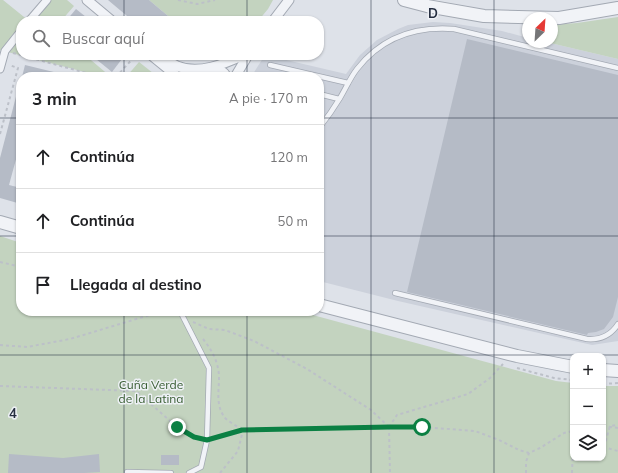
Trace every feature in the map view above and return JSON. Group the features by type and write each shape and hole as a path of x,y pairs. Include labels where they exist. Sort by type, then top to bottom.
{"street":[{"path":"33,16 47,0"},
{"path":"87,0 106,16"},
{"path":"277,16 289,0"},
{"path":"404,0 427,6 484,16 559,18 618,8"},
{"path":"1,66 4,51 16,37"},
{"path":"157,60 172,72"},
{"path":"167,60 178,66 194,69 217,68 224,72"},
{"path":"201,72 233,60"},
{"path":"237,72 245,60"},
{"path":"0,222 16,227"},
{"path":"324,306 517,356 570,366"},
{"path":"606,370 618,371"}],"lane":[{"path":"324,120 339,99 357,68 382,45 400,35 432,28 454,29 618,68"},
{"path":"270,65 300,72"},
{"path":"324,77 348,83"},
{"path":"324,95 339,99"},
{"path":"395,293 586,339 598,339 612,332 618,324"},
{"path":"183,316 209,368 207,440 201,467 189,473"},
{"path":"127,472 171,473"}],"path":[{"path":"178,0 190,4 197,4 215,0"},
{"path":"4,51 16,54"},
{"path":"37,60 80,72"},
{"path":"121,72 131,60"},
{"path":"1,66 18,68 17,72"},
{"path":"0,134 16,75"},
{"path":"0,262 16,266"},
{"path":"0,345 27,347 70,339 146,316"},
{"path":"192,322 209,329 225,330 254,341 307,370 371,410 389,427"},
{"path":"390,473 389,427 397,415 468,394 490,378 503,364 554,378 570,380"},
{"path":"606,384 618,383"},
{"path":"0,386 136,391 177,427 194,437 207,440 242,430 389,427 475,431 529,453 564,433 570,432"},
{"path":"606,426 618,427"},
{"path":"606,440 610,426"},
{"path":"220,473 238,451 242,430"},
{"path":"606,448 618,451"},
{"path":"526,473 526,462 529,453"},
{"path":"572,461 572,473"}],"shaded area":[{"path":"433,22 450,23 502,31 522,36 522,48 558,48 558,45 618,59 618,341 592,345 398,301 324,282 324,72 254,72 262,60 286,60 346,74 360,55 377,40 408,25"}],"green space":[{"path":"0,0 3,0 23,16 16,16 16,54 0,50"},
{"path":"47,0 67,0 74,6 65,16 33,16"},
{"path":"149,0 273,0 262,16 168,16"},
{"path":"618,17 618,59 558,45 558,25"},
{"path":"39,60 91,60 105,72 85,72"},
{"path":"139,62 152,72 130,72"},
{"name":"Cuña Verde de la Latina","path":"0,236 16,241 16,316 316,316 556,381 570,383 570,461 606,461 606,386 618,386 618,473 0,473"}],"building":[{"path":"108,0 149,0 168,16 127,16"},
{"path":"76,9 85,16 70,16"},
{"path":"467,39 618,75 618,297 613,317 604,329 588,333 587,335 407,292"},
{"path":"97,60 121,60 112,72"},
{"path":"25,65 54,72 23,72"},
{"path":"16,97 16,159 9,185 16,187 16,203 0,198 0,158"},
{"path":"9,454 63,458 99,454 100,472 8,473"},
{"path":"161,455 179,455 179,465 161,465"}],"route":[{"path":"177,427 194,437 207,440 242,430 422,427"}]}
